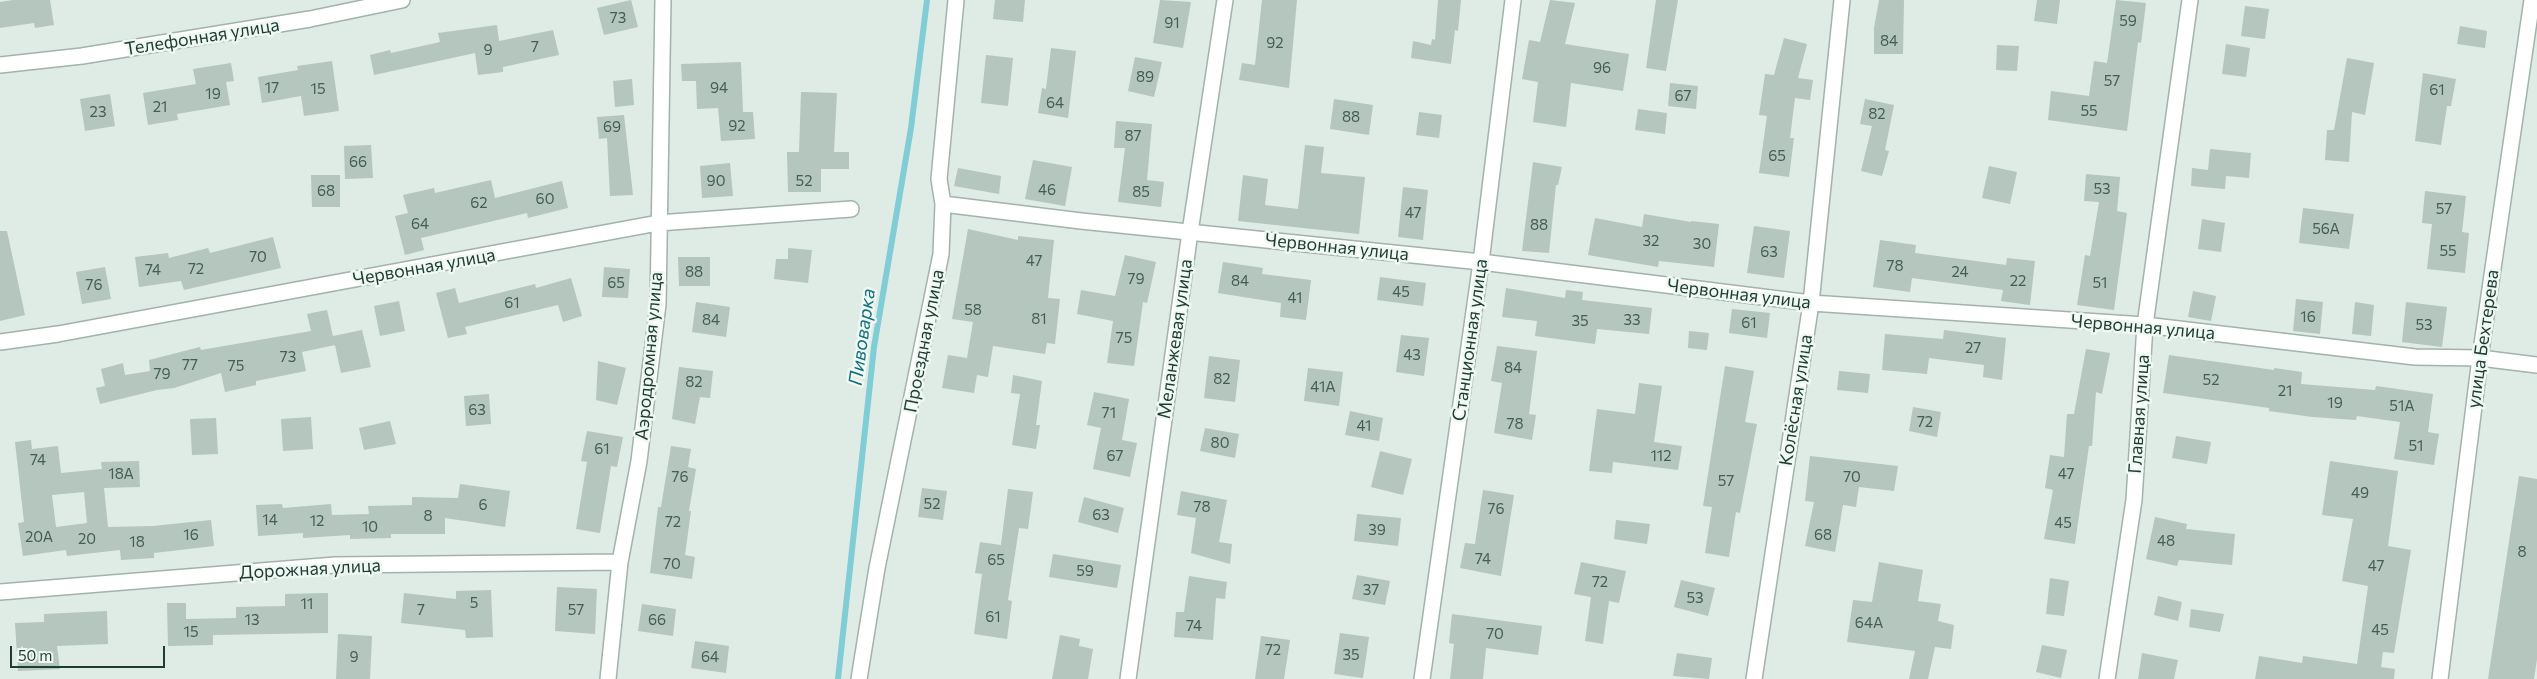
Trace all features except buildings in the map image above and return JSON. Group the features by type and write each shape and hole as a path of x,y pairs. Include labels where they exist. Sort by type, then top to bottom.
{"street":[{"name":"Телефонная улица","path":"0,65 91,55 310,19 402,0"},
{"name":"Аэродромная улица","path":"608,679 620,562 639,461 658,304 663,0"},
{"name":"Проездная улица","path":"859,679 877,568 941,254 943,204 939,179 948,110 950,58 956,0"},
{"name":"Меланжевая улица","path":"1128,679 1190,232 1225,0"},
{"name":"Станционная улица","path":"1422,679 1482,262 1513,0"},
{"name":"Колёсная улица","path":"1754,679 1811,303 1842,0"},
{"name":"Главная улица","path":"2106,679 2134,500 2145,325 2190,0"},
{"name":"улица Бехтерева","path":"2440,679 2480,358 2532,0"},
{"name":"Червонная улица","path":"943,204 1482,262 1811,303 2145,325 2415,357 2480,358 2537,365"},
{"name":"Червонная улица","path":"0,342 58,334 658,224 851,209"},
{"name":"Дорожная улица","path":"0,592 335,565 620,562"}],"waterway":[{"name":"Пивоварка","path":"838,679 874,347 911,128 927,0"}]}
